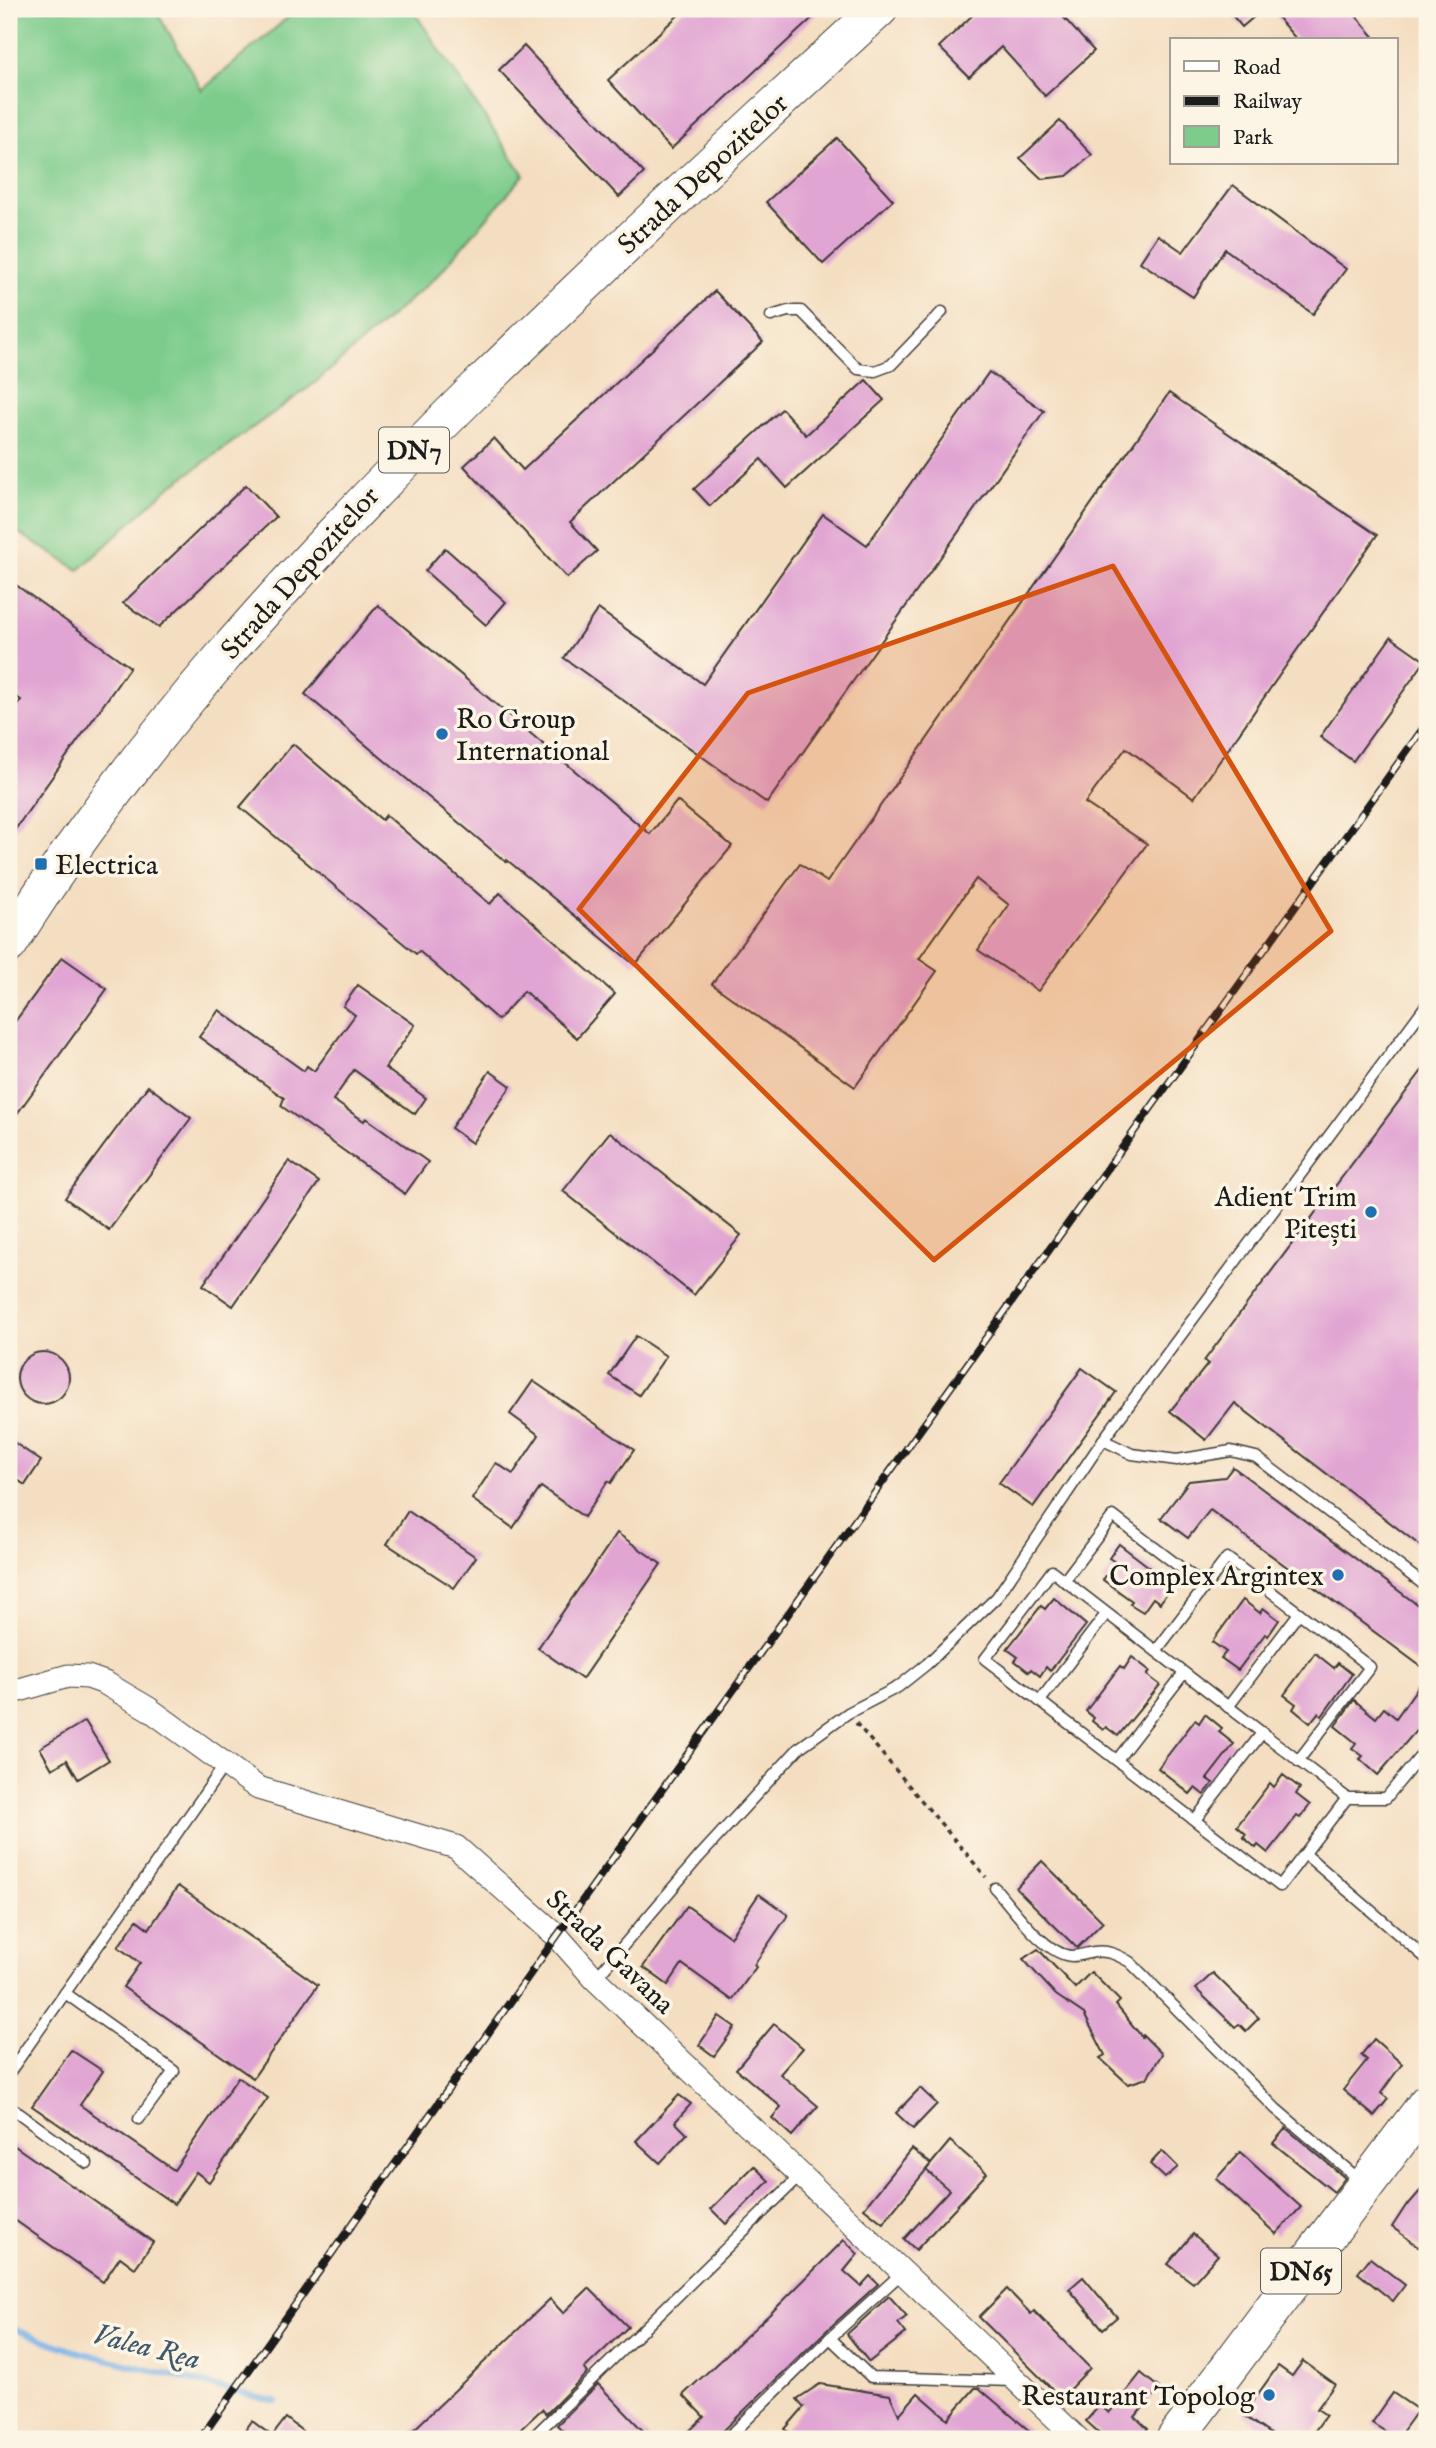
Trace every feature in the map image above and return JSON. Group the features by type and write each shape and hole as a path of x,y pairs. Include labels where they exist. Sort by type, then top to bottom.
{"main road":[{"name":"Strada Depozitelor","path":"9,944 72,847 142,755 286,582 373,491 561,306 878,9"},
{"name":"DN65","path":"1175,2439 1427,2103"}],"street":[{"name":"Strada Gavana","path":"9,1693 68,1676 88,1677 105,1683 149,1709 258,1788 456,1847 557,1937 595,1979 1078,2439"}],"lane":[{"path":"771,316 788,311 801,311 858,369 875,371 891,365 942,312"},
{"path":"595,1979 707,1848 799,1748 848,1713 898,1687 997,1597 1103,1440 1427,1004"},
{"path":"1103,1440 1132,1454 1177,1460 1231,1451 1256,1457 1427,1587"},
{"path":"1063,1581 1113,1516 1205,1586"},
{"path":"1156,1651 1227,1558 1370,1667 1298,1761"},
{"path":"1347,1798 1280,1886 985,1659 1052,1571 1347,1798 1386,1798 1427,1748"},
{"path":"1040,1701 1107,1614"},
{"path":"1228,1707 1299,1614"},
{"path":"1117,1760 1184,1673"},
{"path":"1195,1820 1262,1733"},
{"path":"9,2073 226,1763"},
{"path":"1305,1854 1427,1959"},
{"path":"995,1888 1044,1943 1063,1955 1111,1952 1130,1962 1276,2109 1366,2185"},
{"path":"65,1993 174,2071 139,2119"},
{"path":"9,2106 87,2163"},
{"path":"531,2439 801,2175"},
{"path":"727,2439 902,2272"},
{"path":"830,2338 870,2377 1016,2381"}],"path":[{"path":"848,1713 995,1888"}],"highlighted area":[{"path":"1113,566 1331,931 934,1260 579,909 748,693"}],"green space":[{"path":"9,9 155,9 202,90 298,9 412,9 524,175 437,276 315,383 167,489 79,570 9,527"}],"building":[{"path":"685,9 822,9 671,149 608,80"},
{"path":"979,9 1056,9 1094,51 1045,96 1001,47 969,77 939,47"},
{"path":"1227,9 1263,9 1242,27"},
{"path":"1270,9 1350,9 1375,38 1295,38"},
{"path":"524,46 644,173 619,197 499,70"},
{"path":"1060,121 1092,155 1067,176 1042,179 1020,158"},
{"path":"837,138 893,200 823,264 766,202"},
{"path":"1233,185 1346,269 1313,314 1225,249 1193,297 1140,262 1158,235 1183,252"},
{"path":"715,291 763,342 570,522 597,551 567,578 464,466 494,438 523,470"},
{"path":"989,372 1044,411 767,803 564,658 598,609 703,684 823,514 867,545"},
{"path":"866,380 884,400 787,488 761,459 710,506 694,489 782,409 806,435"},
{"path":"1169,393 1377,535 1194,798 1126,748 1085,803 1147,844 1038,991 978,950 1009,905 976,879 919,959 937,971 855,1087 712,984 800,864 827,882"},
{"path":"246,485 276,517 159,627 123,603"},
{"path":"445,548 506,602 486,625 425,571"},
{"path":"9,580 130,667 9,838 9,717 21,700 9,692"},
{"path":"378,605 650,834 677,801 732,846 635,965 507,860 506,862 305,694"},
{"path":"1391,637 1425,661 1353,761 1320,737"},
{"path":"293,744 382,820 386,815 490,904 500,893 615,994 577,1038 524,991 498,1020 419,951 416,954 240,807"},
{"path":"62,957 107,989 9,1125 9,1030"},
{"path":"358,985 415,1025 385,1068 426,1098 415,1114 354,1070 333,1100 364,1121 366,1118 428,1162 405,1194 281,1106 284,1098 199,1037 219,1010 304,1071 307,1066 314,1071 355,1015 343,1006"},
{"name":"Adient Trim Pitești","path":"1427,1064 1427,1551 1235,1403 1206,1440 1170,1411 1208,1364 1204,1361"},
{"path":"490,1071 511,1086 472,1143 451,1128"},
{"path":"148,1086 191,1118 109,1230 65,1198"},
{"path":"610,1132 741,1235 694,1295 563,1191"},
{"path":"289,1161 319,1182 233,1306 203,1285"},
{"path":"636,1336 666,1356 639,1395 609,1375"},
{"path":"43,1352 62,1359 69,1378 62,1397 43,1404 24,1397 17,1378 24,1359"},
{"path":"1082,1368 1116,1392 1033,1507 999,1483"},
{"path":"533,1381 634,1450 611,1483 608,1481 584,1517 541,1487 513,1528 472,1499 496,1463 513,1474 539,1435 510,1414"},
{"path":"9,1439 41,1461 25,1485 9,1474"},
{"name":"Complex Argintex","path":"1233,1467 1427,1612 1427,1671 1210,1510 1188,1538 1161,1518 1189,1481 1225,1477"},
{"path":"408,1511 476,1557 454,1588 387,1544"},
{"path":"617,1533 661,1564 582,1679 538,1648"},
{"path":"1119,1544 1165,1579 1163,1582 1171,1587 1160,1603 1153,1598 1143,1612 1103,1580 1115,1562 1109,1558"},
{"path":"1054,1598 1086,1625 1050,1671 1046,1667 1040,1676 1031,1669 1029,1672 1015,1661 1018,1657 1007,1649 1041,1606 1045,1609"},
{"path":"1243,1600 1260,1613 1263,1608 1279,1620 1238,1670 1221,1658 1226,1652 1212,1642"},
{"path":"1315,1653 1334,1668 1338,1663 1352,1674 1322,1716 1318,1713 1310,1723 1293,1709 1296,1704 1284,1695"},
{"path":"1132,1657 1150,1671 1147,1675 1160,1685 1118,1736 1106,1727 1103,1730 1092,1721 1094,1718 1086,1711 1120,1666 1124,1669"},
{"path":"1427,1674 1427,1718 1378,1775 1360,1759 1363,1756 1352,1748 1356,1743 1335,1726 1354,1700 1376,1718 1384,1708 1396,1718"},
{"path":"1205,1714 1222,1728 1219,1732 1234,1744 1207,1779 1213,1783 1204,1795 1195,1788 1190,1794 1158,1768 1195,1720 1199,1723"},
{"path":"85,1721 109,1760 78,1779 67,1760 52,1769 40,1748"},
{"path":"1283,1775 1300,1788 1296,1794 1310,1805 1300,1818 1297,1816 1268,1853 1258,1845 1256,1848 1243,1837 1246,1834 1237,1826 1270,1783 1274,1787"},
{"path":"1042,1861 1103,1922 1077,1948 1016,1888"},
{"path":"178,1886 318,1985 253,2078 123,1987 140,1963 118,1947 137,1920 149,1929"},
{"path":"759,1894 788,1915 732,2000 682,1964 668,1985 643,1967 687,1906 730,1937"},
{"path":"1038,1949 1075,1988 1091,1972 1120,2001 1116,2005 1142,2037 1143,2035 1162,2054 1147,2078 1128,2084 1100,2058 1105,2055 1084,2014 1056,1995 1023,1959"},
{"path":"1213,1973 1259,2018 1246,2031 1239,2024 1235,2027 1196,1989"},
{"path":"719,2016 735,2027 714,2056 699,2045"},
{"path":"774,2024 803,2048 780,2074 818,2106 792,2136 772,2118 781,2107 736,2069"},
{"path":"1374,2039 1402,2064 1381,2093 1388,2099 1374,2116 1343,2090 1367,2060 1361,2055"},
{"path":"71,2050 103,2071 80,2105 174,2170 238,2077 268,2098 209,2182 196,2172 174,2204 32,2106"},
{"path":"920,2088 937,2104 913,2129 896,2113"},
{"path":"679,2095 691,2104 675,2122 687,2134 660,2163 636,2141"},
{"path":"1286,2128 1345,2178 1334,2192 1273,2143"},
{"path":"950,2141 987,2173 916,2250 904,2239 949,2190 926,2170"},
{"path":"9,2142 153,2242 135,2268 120,2257 103,2282 9,2216"},
{"path":"912,2149 931,2164 883,2223 864,2208"},
{"path":"1162,2151 1178,2167 1165,2178 1150,2164"},
{"path":"1240,2152 1301,2207 1276,2234 1216,2179"},
{"path":"754,2166 769,2181 726,2224 711,2209"},
{"path":"1427,2183 1427,2253 1392,2227 1407,2204"},
{"path":"1193,2234 1218,2255 1193,2283 1168,2264"},
{"path":"844,2240 858,2254 844,2271 861,2286 870,2276 878,2284 721,2433 719,2439 681,2439 704,2417 683,2395"},
{"path":"1370,2258 1405,2285 1393,2301 1358,2273"},
{"path":"1083,2277 1117,2317 1103,2329 1069,2289"},
{"path":"589,2288 628,2327 584,2369 587,2373 546,2414 542,2409 510,2439 404,2439 550,2299 563,2313"},
{"path":"1007,2289 1031,2314 1034,2311 1090,2368 1061,2398 979,2317"},
{"path":"889,2296 907,2316 898,2323 906,2333 869,2362 847,2334"},
{"path":"1303,2361 1335,2384 1317,2409 1326,2415 1309,2439 1266,2439 1270,2434 1243,2415 1278,2366 1292,2376"},
{"path":"1141,2373 1159,2388 1135,2417 1148,2429 1139,2439 1106,2439 1086,2421 1100,2405 1109,2413"},
{"path":"598,2384 651,2439 571,2439 557,2425"},
{"path":"820,2384 890,2395 899,2415 918,2393 948,2419 975,2388 979,2388 1039,2439 796,2439 785,2429 804,2407 797,2399"},
{"path":"1393,2393 1418,2410 1397,2439 1372,2423"},
{"path":"286,2418 312,2439 239,2439 252,2421 272,2436"}],"waterway":[{"name":"Valea Rea","path":"9,2327 71,2350 276,2402"}],"railway":[{"path":"200,2439 557,1936 1427,723"}],"place":[{"name":"Ro Group International","path":"442,734"},
{"name":"Electrica","path":"41,864"},
{"name":"Adient Trim Pitești","path":"1371,1212"},
{"name":"Complex Argintex","path":"1338,1575"},
{"name":"Restaurant Topolog","path":"1269,2395"}]}
